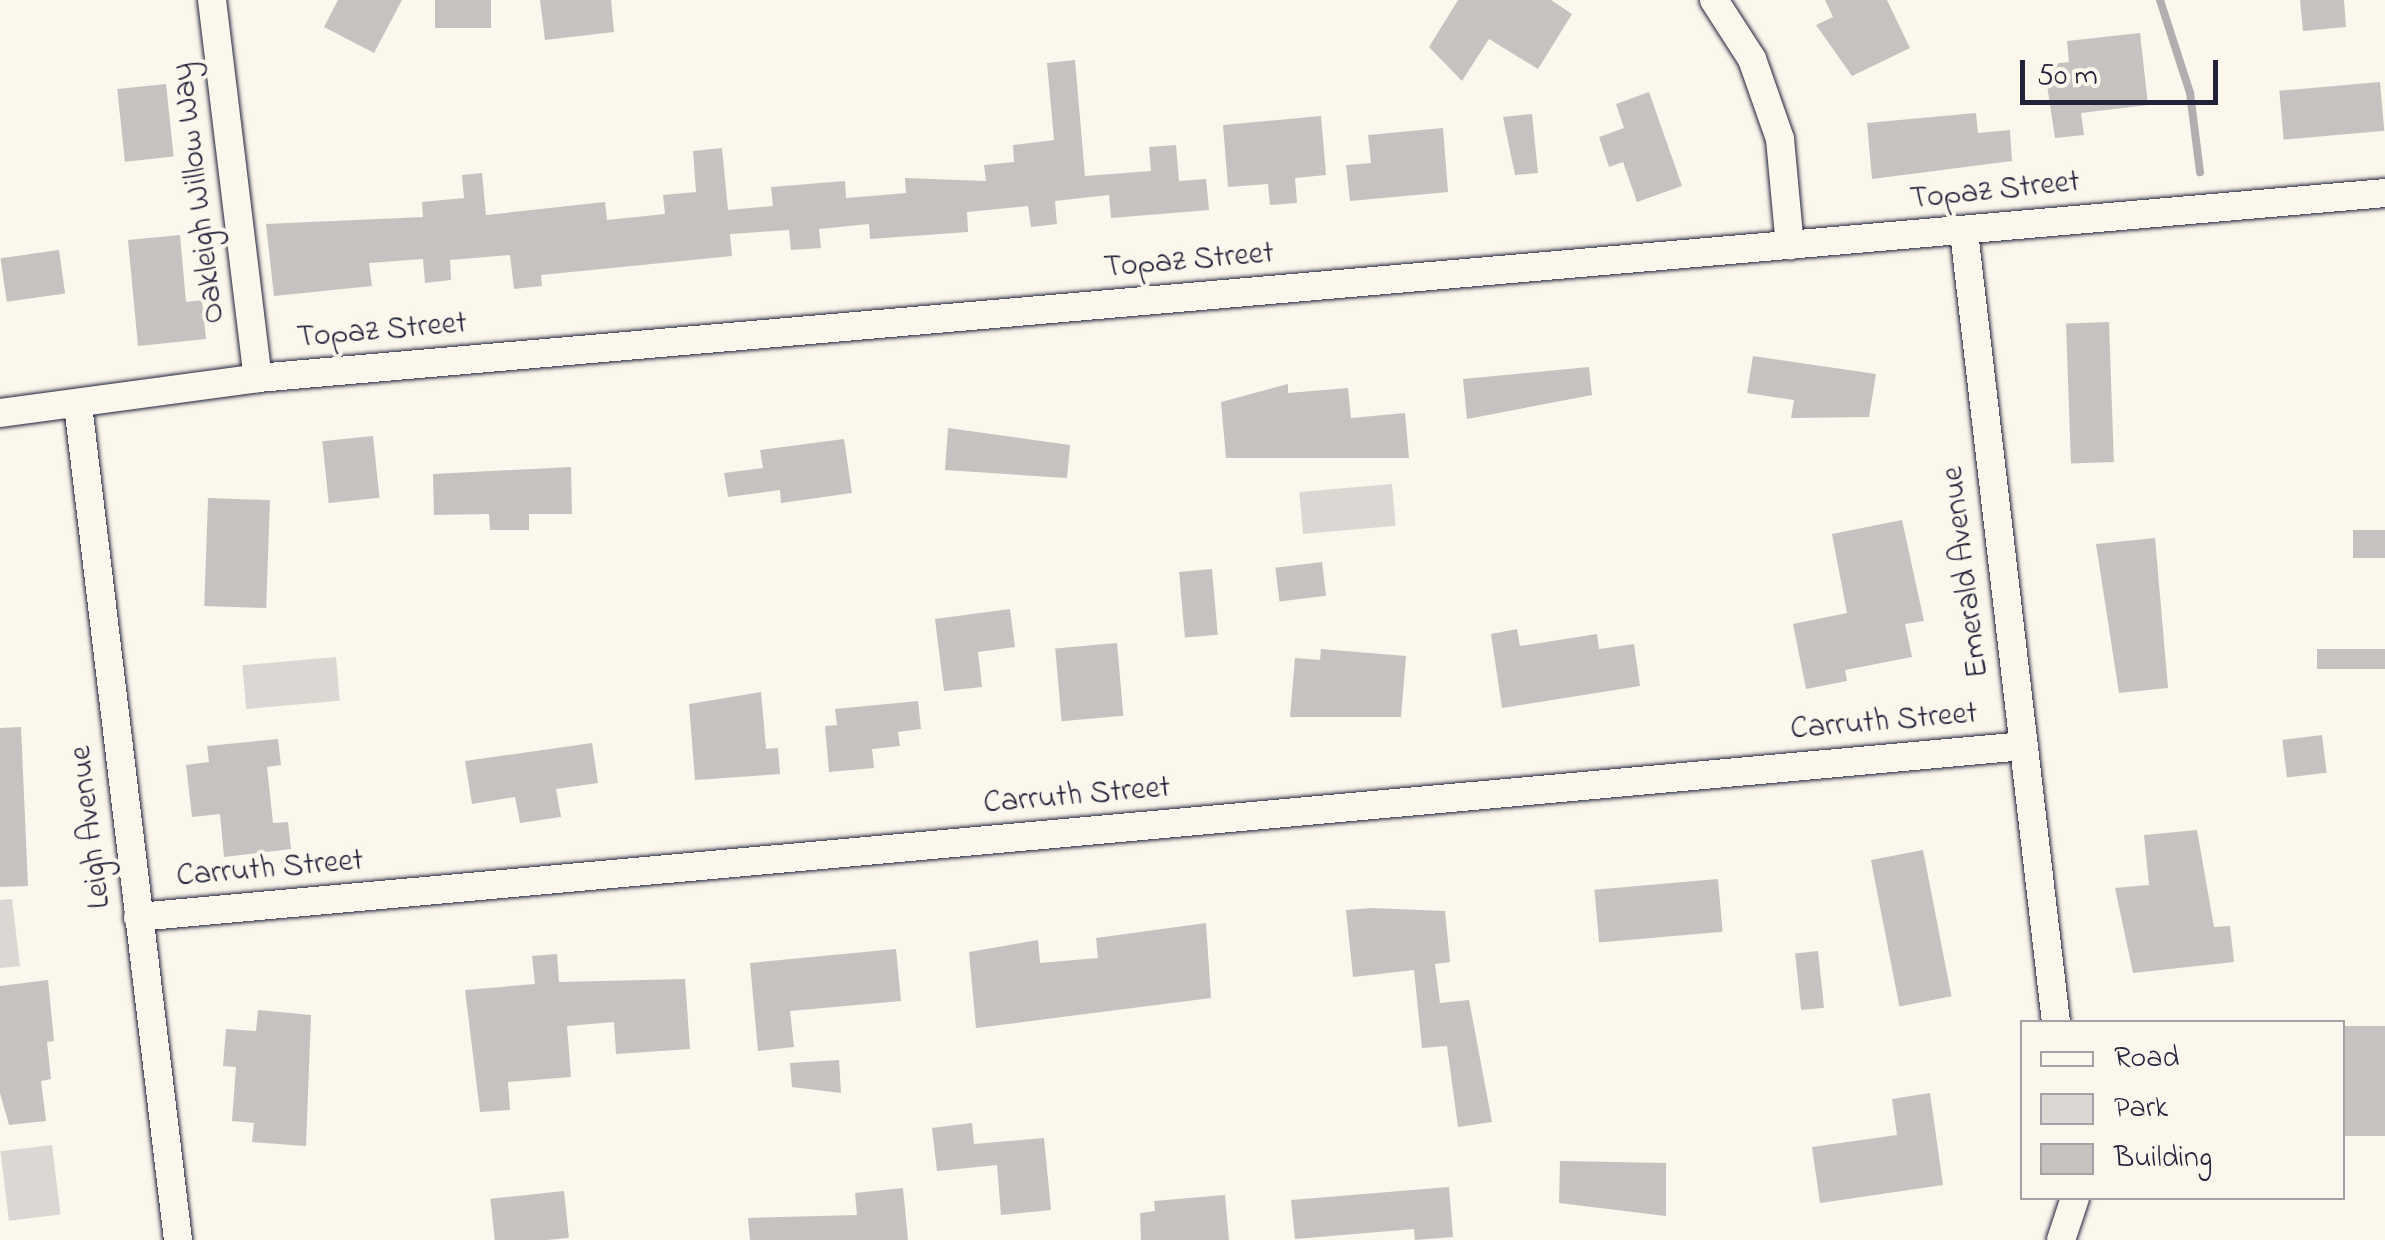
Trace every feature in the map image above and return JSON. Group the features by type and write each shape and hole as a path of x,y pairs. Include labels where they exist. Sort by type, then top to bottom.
{"street":[{"name":"Oakleigh Willow Way","path":"212,0 258,378"},
{"path":"1714,0 1752,59 1780,138 1790,246"},
{"name":"Topaz Street","path":"0,412 78,405 258,378 2385,193"},
{"name":"Emerald Avenue","path":"1964,232 2056,1020"},
{"name":"Leigh Avenue","path":"78,405 178,1240"},
{"name":"Carruth Street","path":"138,917 2022,746"},
{"path":"2061,1240 2074,1200"}],"green space":[{"path":"1392,484 1396,526 1303,534 1299,492"},
{"path":"336,657 340,701 246,709 242,665"},
{"path":"12,899 20,966 0,968 0,900"},
{"path":"52,1145 61,1214 9,1221 0,1151"}],"building":[{"path":"338,0 402,0 374,53 324,27"},
{"path":"435,0 491,0 491,28 435,28"},
{"path":"540,0 611,0 614,32 545,40"},
{"path":"1458,0 1551,0 1572,14 1538,69 1489,39 1462,81 1429,47"},
{"path":"1825,0 1887,0 1910,48 1852,76 1816,25 1833,17"},
{"path":"2300,0 2344,0 2346,27 2303,31"},
{"path":"2140,33 2148,105 2081,113 2084,135 2055,138 2044,65 2069,62 2067,41"},
{"path":"1075,60 1085,176 1151,171 1149,147 1176,145 1179,181 1206,179 1209,210 1111,218 1109,195 1055,201 1057,224 1031,227 1028,206 967,212 968,232 870,239 869,224 819,229 821,248 791,250 789,230 730,234 732,256 541,275 542,286 514,289 510,255 450,260 451,280 425,283 423,259 369,263 372,286 274,296 266,224 423,217 422,202 464,198 462,175 482,173 486,215 605,202 607,220 665,214 663,195 696,192 693,151 722,148 728,210 773,206 771,187 845,181 846,198 906,193 905,178 986,181 984,165 1014,162 1013,145 1054,140 1047,63"},
{"path":"2380,82 2384,131 2284,140 2279,91"},
{"path":"166,84 174,157 125,162 117,89"},
{"path":"1649,92 1682,186 1637,202 1623,162 1609,167 1599,137 1624,128 1616,104"},
{"path":"1976,113 1978,133 2010,130 2012,161 1872,179 1867,123"},
{"path":"1532,114 1538,173 1515,175 1503,117"},
{"path":"1321,116 1326,175 1295,178 1297,203 1270,205 1268,184 1228,187 1223,125"},
{"path":"1443,128 1448,192 1350,201 1346,165 1371,163 1368,135"},
{"path":"180,235 186,302 202,300 206,339 138,346 128,240"},
{"path":"59,250 65,294 7,302 1,258"},
{"path":"2109,322 2114,462 2071,463 2066,324"},
{"path":"1753,356 1876,374 1869,417 1791,418 1794,400 1747,393"},
{"path":"1589,367 1592,395 1467,419 1463,379"},
{"path":"1288,384 1288,393 1348,388 1351,418 1405,413 1409,458 1226,458 1221,402"},
{"path":"948,428 1070,445 1067,478 945,470"},
{"path":"373,436 379,498 329,503 322,441"},
{"path":"844,439 852,493 781,503 780,490 728,497 724,473 763,468 760,450"},
{"path":"571,467 572,514 529,514 529,530 490,530 489,514 434,515 433,474"},
{"path":"208,498 270,500 266,608 204,606"},
{"path":"1902,520 1924,621 1905,624 1912,657 1845,670 1847,681 1806,689 1793,624 1847,613 1832,534"},
{"path":"2353,530 2385,530 2385,558 2353,558"},
{"path":"2155,538 2168,688 2119,693 2096,544"},
{"path":"1322,562 1326,596 1279,601 1275,568"},
{"path":"1212,569 1218,635 1185,638 1179,572"},
{"path":"1010,609 1015,647 978,652 982,687 944,691 935,619"},
{"path":"1517,629 1520,646 1597,634 1599,649 1634,644 1640,686 1502,708 1491,634"},
{"path":"1117,643 1123,716 1062,721 1055,648"},
{"path":"1321,649 1406,656 1401,717 1290,717 1295,658 1320,660"},
{"path":"2317,649 2385,649 2385,669 2317,669"},
{"path":"761,692 766,749 778,748 780,774 695,780 689,704"},
{"path":"918,701 921,729 898,732 900,746 872,749 874,768 829,772 825,726 837,725 835,709"},
{"path":"21,727 28,886 0,887 0,728"},
{"path":"2322,735 2327,773 2287,778 2282,740"},
{"path":"278,739 281,765 267,767 273,823 288,822 291,849 224,857 220,814 192,817 186,765 209,762 207,746"},
{"path":"592,743 598,783 556,789 561,817 520,823 515,797 472,804 465,761"},
{"path":"2197,830 2214,927 2230,926 2234,962 2133,973 2115,888 2149,885 2144,835"},
{"path":"1923,850 1951,996 1899,1006 1871,860"},
{"path":"1718,879 1723,932 1599,943 1594,890"},
{"path":"1346,910 1445,911 1450,962 1435,964 1440,1003 1469,1000 1492,1122 1458,1127 1447,1046 1422,1048 1414,970 1353,977"},
{"path":"1206,923 1211,998 976,1028 969,952 1038,940 1040,963 1098,958 1096,938"},
{"path":"896,949 901,1001 790,1011 794,1047 758,1051 750,963"},
{"path":"1818,951 1824,1008 1801,1010 1795,953"},
{"path":"557,954 559,982 685,979 690,1049 616,1054 614,1022 567,1026 571,1077 508,1082 510,1110 480,1112 465,990 535,984 532,956"},
{"path":"48,980 54,1041 47,1042 51,1079 41,1081 46,1121 9,1125 0,1093 0,986"},
{"path":"258,1010 311,1015 306,1146 252,1142 254,1123 232,1121 236,1067 223,1066 226,1029 256,1031"},
{"path":"2345,1026 2385,1026 2385,1136 2345,1136"},
{"path":"839,1060 841,1093 792,1087 790,1063"},
{"path":"1930,1093 1943,1185 1820,1203 1812,1147 1897,1135 1892,1099"},
{"path":"972,1123 974,1144 1044,1138 1051,1210 1001,1215 997,1165 937,1171 932,1128"},
{"path":"1560,1161 1666,1163 1666,1216 1559,1203"},
{"path":"1449,1187 1453,1237 1415,1240 1414,1229 1295,1239 1291,1200"},
{"path":"903,1188 908,1240 750,1240 748,1218 857,1215 855,1193"},
{"path":"564,1191 569,1238 495,1240 490,1199"},
{"path":"1225,1195 1229,1240 1141,1240 1140,1213 1155,1211 1154,1201"}],"waterway":[{"path":"2160,0 2190,93 2200,172"}]}
